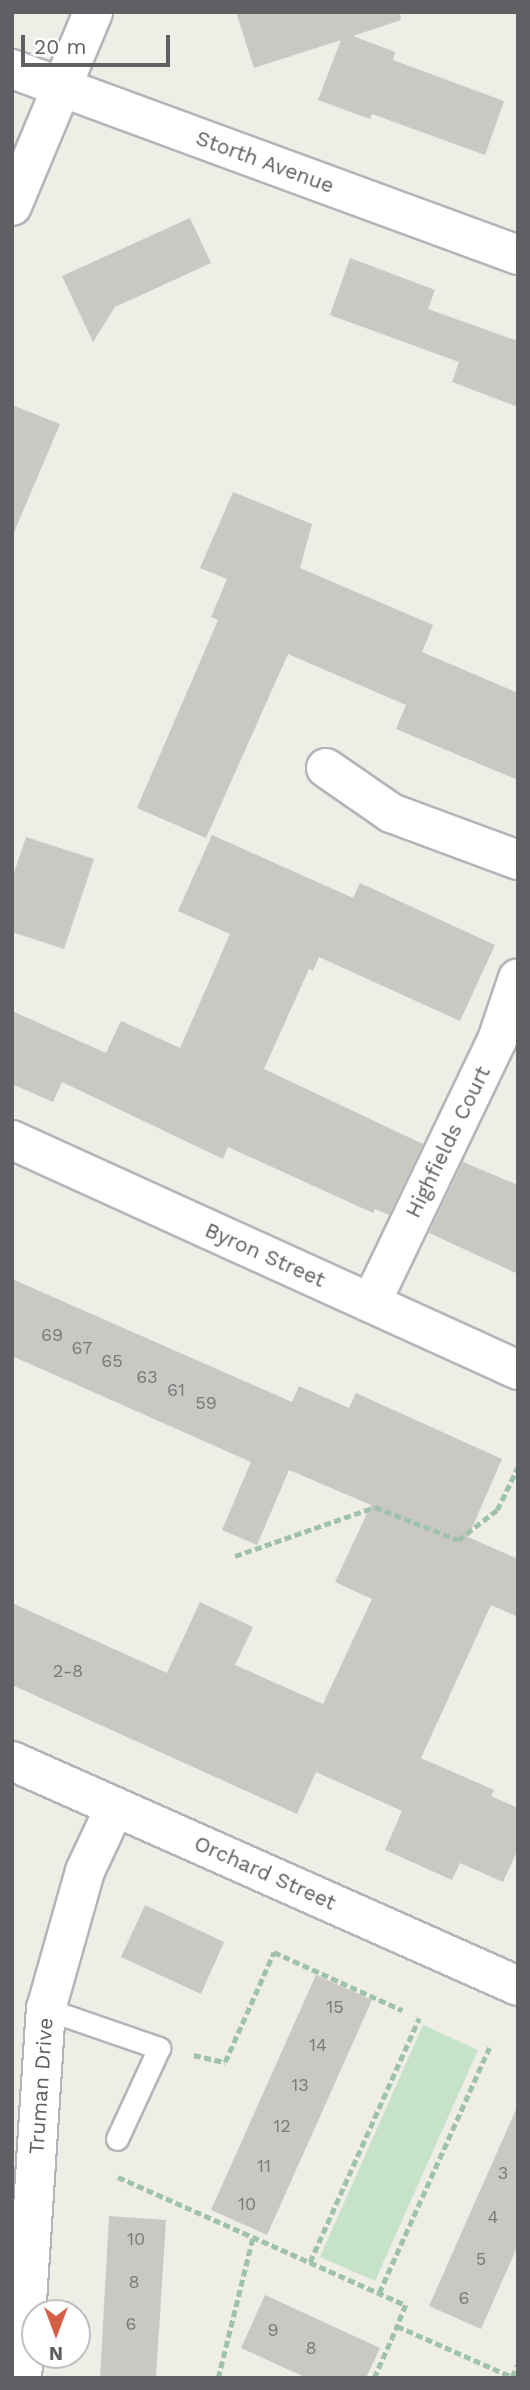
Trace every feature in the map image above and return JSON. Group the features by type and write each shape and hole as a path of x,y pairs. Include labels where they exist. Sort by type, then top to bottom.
{"street":[{"path":"12,206 93,12"},
{"name":"Storth Avenue","path":"12,69 518,255"},
{"path":"326,768 391,813 518,860"},
{"name":"Highfields Court","path":"371,1303 497,1041 518,978"},
{"name":"Byron Street","path":"12,1140 518,1370"},
{"name":"Orchard Street","path":"12,1761 518,1986"},
{"name":"Truman Drive","path":"22,2378 46,2010 85,1871 115,1807"}],"lane":[{"path":"46,2010 159,2048 117,2139"}],"path":[{"path":"235,1556 374,1507 458,1540 497,1510 518,1467"},
{"path":"159,2048 225,2062 274,1952 402,2010"},
{"path":"310,2262 419,2018"},
{"path":"379,2293 489,2048"},
{"path":"104,2171 407,2305 374,2378"},
{"path":"218,2378 253,2237"},
{"path":"397,2326 512,2377 518,2364"}],"green space":[{"path":"423,2025 478,2050 375,2281 320,2257"}],"building":[{"path":"236,12 400,12 401,20 353,36 395,52 393,60 504,101 485,155 372,114 370,119 318,100 341,40 254,68"},
{"path":"190,218 211,263 115,307 93,342 62,276"},
{"path":"350,258 435,290 428,309 518,341 518,407 452,382 459,362 330,315"},
{"path":"12,405 60,424 12,537"},
{"path":"233,492 312,524 300,568 433,625 422,652 518,693 518,780 396,729 406,705 288,654 206,838 137,808 218,620 211,617 227,579 200,568"},
{"path":"212,835 353,898 360,883 495,945 460,1021 319,957 313,971 309,969 264,1069 423,1144 389,1215 375,1209 373,1213 228,1147 223,1159 62,1082 53,1102 12,1084 12,1011 106,1053 121,1021 180,1048 230,934 178,911"},
{"path":"26,837 94,859 64,949 12,932 12,879"},
{"path":"463,1162 518,1185 518,1274 429,1233"},
{"path":"12,1279 292,1402 299,1386 349,1408 356,1393 502,1459 468,1537 518,1559 518,1617 491,1605 421,1758 494,1790 491,1796 518,1808 518,1849 503,1882 460,1863 452,1880 385,1850 402,1811 316,1772 297,1814 12,1685 12,1603 167,1673 200,1602 253,1627 235,1665 323,1704 372,1599 335,1582 371,1505 289,1470 257,1545 222,1530 251,1462 12,1356"},
{"path":"145,1905 224,1942 201,1994 121,1957"},
{"path":"316,1975 372,2000 267,2235 211,2210"},
{"path":"518,2105 518,2245 481,2329 429,2306"},
{"path":"109,2216 166,2220 156,2378 100,2378"},
{"path":"265,2295 380,2348 366,2378 307,2378 241,2348"}]}
